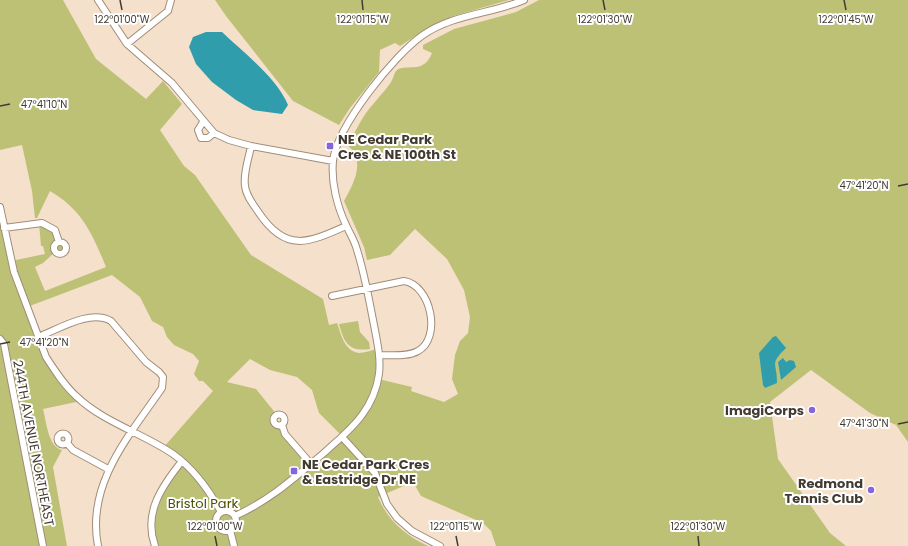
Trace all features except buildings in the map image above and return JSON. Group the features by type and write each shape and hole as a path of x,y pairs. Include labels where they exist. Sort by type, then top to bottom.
{"street":[{"path":"98,0 127,44 172,84 214,133 229,140 251,146 333,161"},
{"path":"235,516 274,495 342,437 362,416 370,401 379,373 379,355 358,250 346,226 334,188 333,161 341,134 355,110 400,55 417,40 448,22 508,6 524,0"},
{"path":"127,44 168,11 171,2"},
{"path":"203,122 198,130 201,138 208,138 214,133"},
{"path":"251,146 244,184 246,192 270,228 283,238 301,242 312,241 346,226"},
{"path":"0,207 14,272 46,357 54,369 76,396 96,412 133,431 173,454 182,461 202,482 221,512"},
{"path":"4,228 42,223 55,230 59,242"},
{"path":"332,296 397,282 410,283 421,290 425,297 431,316 429,337 421,349 409,354 379,355"},
{"path":"38,337 90,318 106,318 115,326 151,367 159,372 164,381 162,388 108,469 100,491 96,514 98,546"},
{"name":"244TH AVENUE NORTHEAST","path":"2,342 43,546"},
{"path":"282,425 285,434 311,464"},
{"path":"342,437 370,466 379,480 387,504 397,518 417,535 440,546"},
{"path":"67,443 73,450 108,469"},
{"path":"155,546 152,530 154,505 165,483 182,461"},
{"path":"228,511 235,516 236,523 230,530 223,530 218,526 216,520 221,512 228,511"},
{"path":"230,530 234,546"}],"green space":[{"name":"Bristol Park","path":"0,0 63,0 96,59 146,99 163,81 182,104 160,130 184,166 195,175 251,255 323,299 329,325 337,323 344,341 354,352 363,353 378,349 378,379 412,387 411,391 444,402 458,394 452,379 455,355 460,341 468,333 470,317 464,290 447,259 415,229 390,255 367,260 364,247 344,201 354,180 357,165 353,151 347,145 370,107 391,82 396,71 404,68 419,66 428,60 432,53 423,49 423,45 454,29 516,12 539,0 908,0 908,442 896,425 870,413 811,370 770,402 778,459 830,533 846,546 496,546 491,531 483,523 421,496 413,482 378,497 382,506 398,526 412,537 428,546 155,546 154,505 181,461 163,448 213,391 203,381 199,381 194,374 199,361 193,354 174,345 167,337 163,327 152,321 140,297 112,275 27,307 46,357 81,401 43,409 51,439 57,448 62,450 53,467 67,546 0,546 0,207 11,261 45,254 43,246 41,246 39,223 47,225 65,245 64,252 58,254 55,252 43,263 35,267 45,291 106,267 96,243 85,223 61,198 50,191 37,218 35,218 32,191 22,145 0,150","holes":["250,359 270,370 297,377 312,390 319,413 342,436 311,463 280,426 275,423 274,419 277,415 256,389 227,382"]},
{"path":"215,0 509,0 453,16 433,25 400,46 395,43 380,50 379,72 350,108 339,125 293,101"},
{"path":"358,321 360,332 369,342 370,349 357,349 348,345 345,341 339,324"}],"water":[{"path":"206,32 222,32 268,75 283,95 288,105 282,114 253,110 236,100 212,82 196,64 189,47 193,37"},
{"path":"776,336 786,348 777,358 775,364 777,383 765,388 763,385 759,353 773,337"},
{"path":"783,358 786,362 790,360 794,361 796,367 781,380 778,362"}],"place":[{"name":"NE Cedar Park Cres & NE 100th St","path":"330,146"},
{"name":"ImagiCorps","path":"812,410"},
{"name":"NE Cedar Park Cres & Eastridge Dr NE","path":"294,471"},
{"name":"Redmond Tennis Club","path":"871,490"}]}
